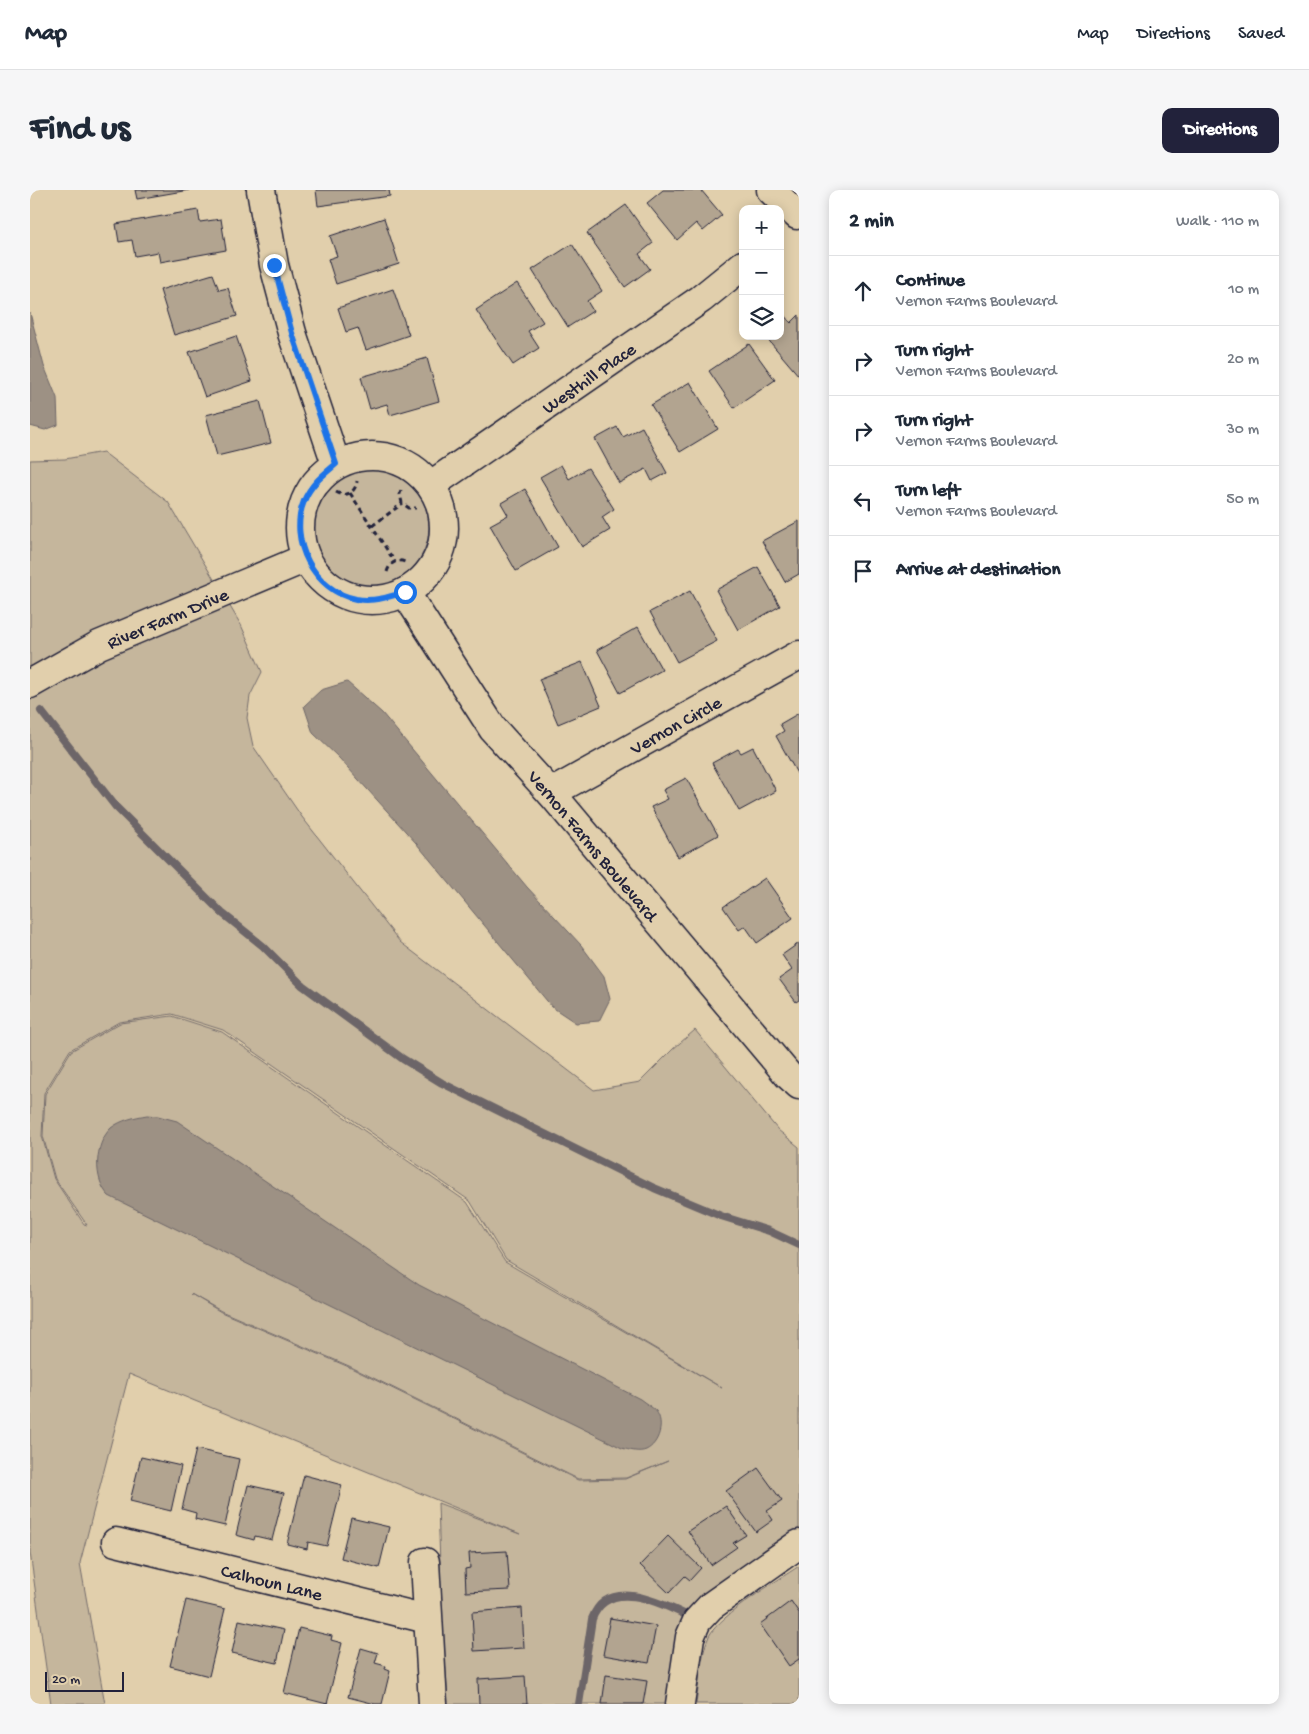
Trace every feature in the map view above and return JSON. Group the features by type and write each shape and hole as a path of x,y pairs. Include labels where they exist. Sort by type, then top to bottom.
{"street":[{"path":"261,190 274,265 292,333 347,472"},
{"path":"771,190 792,219"},
{"name":"Westhill Place","path":"431,485 701,300 739,268"},
{"path":"377,455 398,460 418,472 431,485 442,507 445,532 439,556 425,578 405,592 381,600 356,598 332,589 314,572 302,550 299,525 304,501 317,479 347,472 356,457 377,455"},
{"name":"River Farm Drive","path":"30,684 99,645 306,558"},
{"name":"Vernon Farms Boulevard","path":"405,592 493,728 551,793 788,1075 799,1085"},
{"name":"Vernon Circle","path":"551,793 799,654"},
{"name":"Calhoun Lane","path":"116,1542 427,1619"},
{"path":"680,1704 690,1637 697,1621 711,1606 799,1544"},
{"path":"425,1562 433,1704"}],"path":[{"path":"336,492 344,495 355,489 347,472"},
{"path":"402,490 400,499 403,504 409,508 417,508"},
{"path":"350,492 395,562"},
{"path":"372,526 403,504"}],"shaded area":[{"path":"30,313 44,366 57,398 58,425 45,430 30,426"},
{"path":"103,452 168,502 241,625 262,672 250,696 247,718 253,746 302,817 400,942 594,1090 640,1082 695,1030 778,1130 799,1147 799,1528 765,1553 671,1676 666,1704 448,1704 441,1598 438,1503 520,1534 129,1374 80,1563 105,1704 51,1704 30,1552 30,460 65,459","holes":["172,1014 223,1030 470,1201 506,1260 722,1388 505,1262 467,1202 222,1032 172,1016 120,1023 71,1051 45,1094 43,1136 55,1179 87,1225 84,1224 54,1179 42,1136 44,1093 70,1050 119,1022","191,1294 221,1311 349,1366 578,1479 626,1478 668,1461 625,1479 578,1480 349,1367 221,1312"]},
{"path":"369,467 381,468 392,472 402,477 411,485 419,494 424,504 428,515 428,539 424,550 419,560 411,569 402,577 392,582 381,586 369,587 357,586 346,582 336,577 327,569 319,560 314,550 310,539 309,527 310,515 314,504 319,494 327,485 336,477 346,472 357,468"},
{"path":"347,682 382,713 527,887 581,945 604,976 610,999 599,1021 576,1023 552,1007 416,843 339,758 313,733 304,706 321,690"},
{"path":"147,1115 177,1121 419,1285 640,1399 656,1411 659,1416 659,1433 654,1443 643,1451 622,1448 109,1196 100,1181 98,1172 101,1143 105,1135 115,1125 128,1119"},
{"path":"799,1566 799,1704 696,1704 704,1651 709,1636 725,1618"}],"building":[{"path":"135,190 189,190 137,199"},
{"path":"316,190 389,190 390,196 318,206"},
{"path":"663,190 701,190 722,215 703,231 696,223 677,240 647,203"},
{"path":"626,205 653,243 639,254 650,269 625,287 587,233"},
{"path":"198,210 200,222 221,219 226,250 160,262 158,252 135,256 132,240 119,242 116,224"},
{"path":"384,218 399,264 336,284 328,259 337,256 330,236"},
{"path":"572,244 602,291 587,301 593,311 568,327 532,270"},
{"path":"213,274 219,290 228,288 237,316 174,335 160,290"},
{"path":"517,283 543,322 528,331 539,348 513,365 476,310"},
{"path":"393,289 409,335 366,350 358,328 346,332 338,308"},
{"path":"784,315 791,323 799,315 799,376 768,340 784,340"},
{"path":"236,336 252,381 205,397 189,352"},
{"path":"749,344 775,380 734,408 709,371"},
{"path":"427,358 439,401 390,415 387,404 370,409 361,377"},
{"path":"690,382 718,429 680,452 651,405"},
{"path":"260,401 271,443 217,456 206,415"},
{"path":"617,427 623,437 642,427 667,473 652,481 646,469 619,483 595,439"},
{"path":"561,465 569,479 588,468 614,509 602,517 610,530 582,547 540,477"},
{"path":"525,489 558,547 516,571 490,525 508,515 501,503"},
{"path":"799,521 799,574 785,582 762,541"},
{"path":"758,567 780,606 738,630 716,590"},
{"path":"690,591 717,641 677,662 650,612"},
{"path":"638,627 662,670 620,693 597,650"},
{"path":"582,662 601,706 558,724 539,679"},
{"path":"799,713 799,777 776,736 784,731 780,724"},
{"path":"753,747 776,791 739,811 712,763 738,749 741,753"},
{"path":"686,778 718,835 678,857 651,807 668,799 663,790"},
{"path":"765,878 793,918 757,943 745,926 739,930 723,907"},
{"path":"799,943 799,1000 796,1002 779,979 792,970 782,955"},
{"path":"196,1449 239,1459 225,1526 195,1519 196,1513 182,1509"},
{"path":"141,1457 181,1466 171,1511 130,1501"},
{"path":"758,1468 782,1501 767,1511 773,1520 756,1532 726,1491"},
{"path":"304,1475 342,1485 327,1546 308,1542 307,1549 287,1544"},
{"path":"248,1485 284,1493 272,1540 255,1536 254,1540 236,1535"},
{"path":"726,1506 746,1535 733,1543 737,1547 711,1565 688,1531"},
{"path":"351,1518 389,1527 379,1568 341,1558"},
{"path":"668,1536 701,1568 690,1580 685,1576 669,1593 640,1565"},
{"path":"507,1551 510,1590 466,1592 465,1569 470,1568 469,1553"},
{"path":"186,1600 225,1609 209,1676 170,1666"},
{"path":"791,1601 799,1613 799,1659 789,1666 760,1624"},
{"path":"522,1608 524,1648 474,1651 472,1612"},
{"path":"610,1618 656,1626 649,1663 603,1655"},
{"path":"239,1620 284,1630 277,1663 232,1653"},
{"path":"299,1628 332,1636 331,1640 342,1643 327,1704 284,1693"},
{"path":"361,1648 378,1653 375,1663 386,1666 385,1669 390,1671 382,1704 348,1697"},
{"path":"606,1675 647,1681 643,1704 602,1704"},
{"path":"525,1676 527,1704 479,1704 478,1679"}],"waterway":[{"path":"41,711 116,807 222,913 263,946 302,985 403,1059 442,1083 654,1188 721,1216 769,1231 799,1245"},
{"path":"579,1704 592,1619 600,1606 610,1599 622,1596 636,1596 664,1605 688,1616"}],"route":[{"path":"274,265 292,333 336,464 317,479 304,501 299,525 302,550 314,572 332,589 356,598 381,600 405,592"}]}
